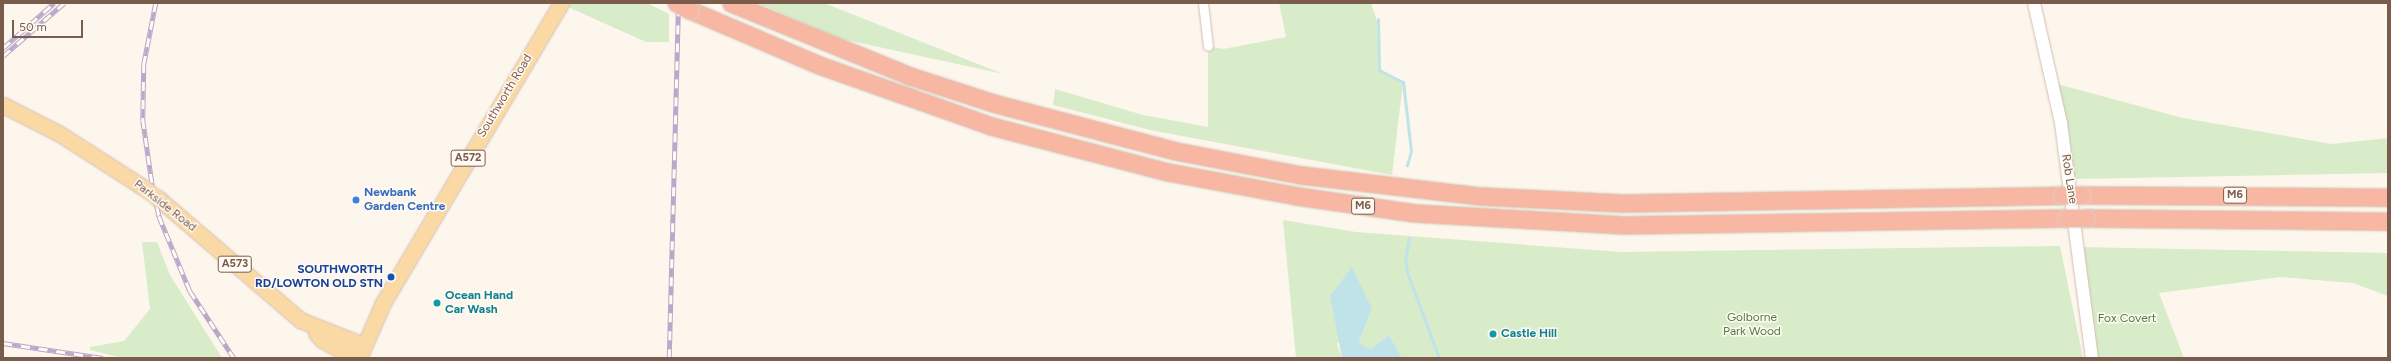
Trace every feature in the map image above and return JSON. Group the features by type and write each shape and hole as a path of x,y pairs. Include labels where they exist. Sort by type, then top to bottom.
{"highway":[{"name":"M6","path":"731,3 888,68 993,102 1176,151 1301,175 1481,196 1613,202 2062,195 2313,195 2388,197"},
{"name":"M6","path":"683,6 819,65 991,126 1168,172 1297,196 1422,213 1621,225 2066,218 2388,221"},
{"path":"2313,195 2388,187"},
{"path":"2315,220 2388,229"}],"main road":[{"name":"Southworth Road","path":"361,352 383,304 561,3"},
{"name":"Parkside Road","path":"3,105 60,134 141,186 159,199 312,327 322,340 354,358"},
{"name":"Parkside Road","path":"312,327 361,352"}],"street":[{"path":"1203,3 1208,46"},
{"name":"Rob Lane","path":"2034,3 2064,145 2092,358"}],"green space":[{"path":"571,3 647,3 669,14 669,42 646,42 568,7"},
{"path":"757,3 824,3 1003,74 842,39"},
{"path":"1279,3 1371,3 1377,21 1379,70 1403,82 1392,175 1150,130 1053,105 1055,89 1143,115 1208,127 1208,46 1223,49 1286,37"},
{"path":"2057,84 2183,118 2332,144 2388,138 2388,173 2073,179"},
{"name":"Golborne Park Wood","path":"1283,220 1356,232 1621,252 2060,246 2083,358 1402,358 1389,335 1370,349 1359,342 1372,309 1337,344 1342,358 1296,358"},
{"path":"142,242 157,242 170,275 222,358 122,358 90,350 90,347 124,341 150,309"},
{"name":"Fox Covert","path":"2076,247 2388,253 2388,296 2353,283 2281,277 2159,293 2184,358 2092,358"}],"water":[{"path":"1352,267 1372,309 1359,342 1370,349 1389,335 1402,358 1342,358 1330,296"}],"waterway":[{"path":"1378,19 1379,70 1403,82 1411,151 1407,165"},
{"path":"1409,238 1405,260 1408,275 1439,358"}],"railway":[{"path":"3,48 54,3"},
{"path":"3,56 64,3"},
{"path":"156,3 144,64 143,120 153,189 159,216 190,291 234,358"},
{"path":"669,358 678,3"},
{"path":"3,343 103,358"}],"place":[{"name":"Newbank Garden Centre","path":"356,200"},
{"name":"SOUTHWORTH RD/LOWTON OLD STN","path":"391,277"},
{"name":"Ocean Hand Car Wash","path":"437,303"},
{"name":"Castle Hill","path":"1493,334"}]}
